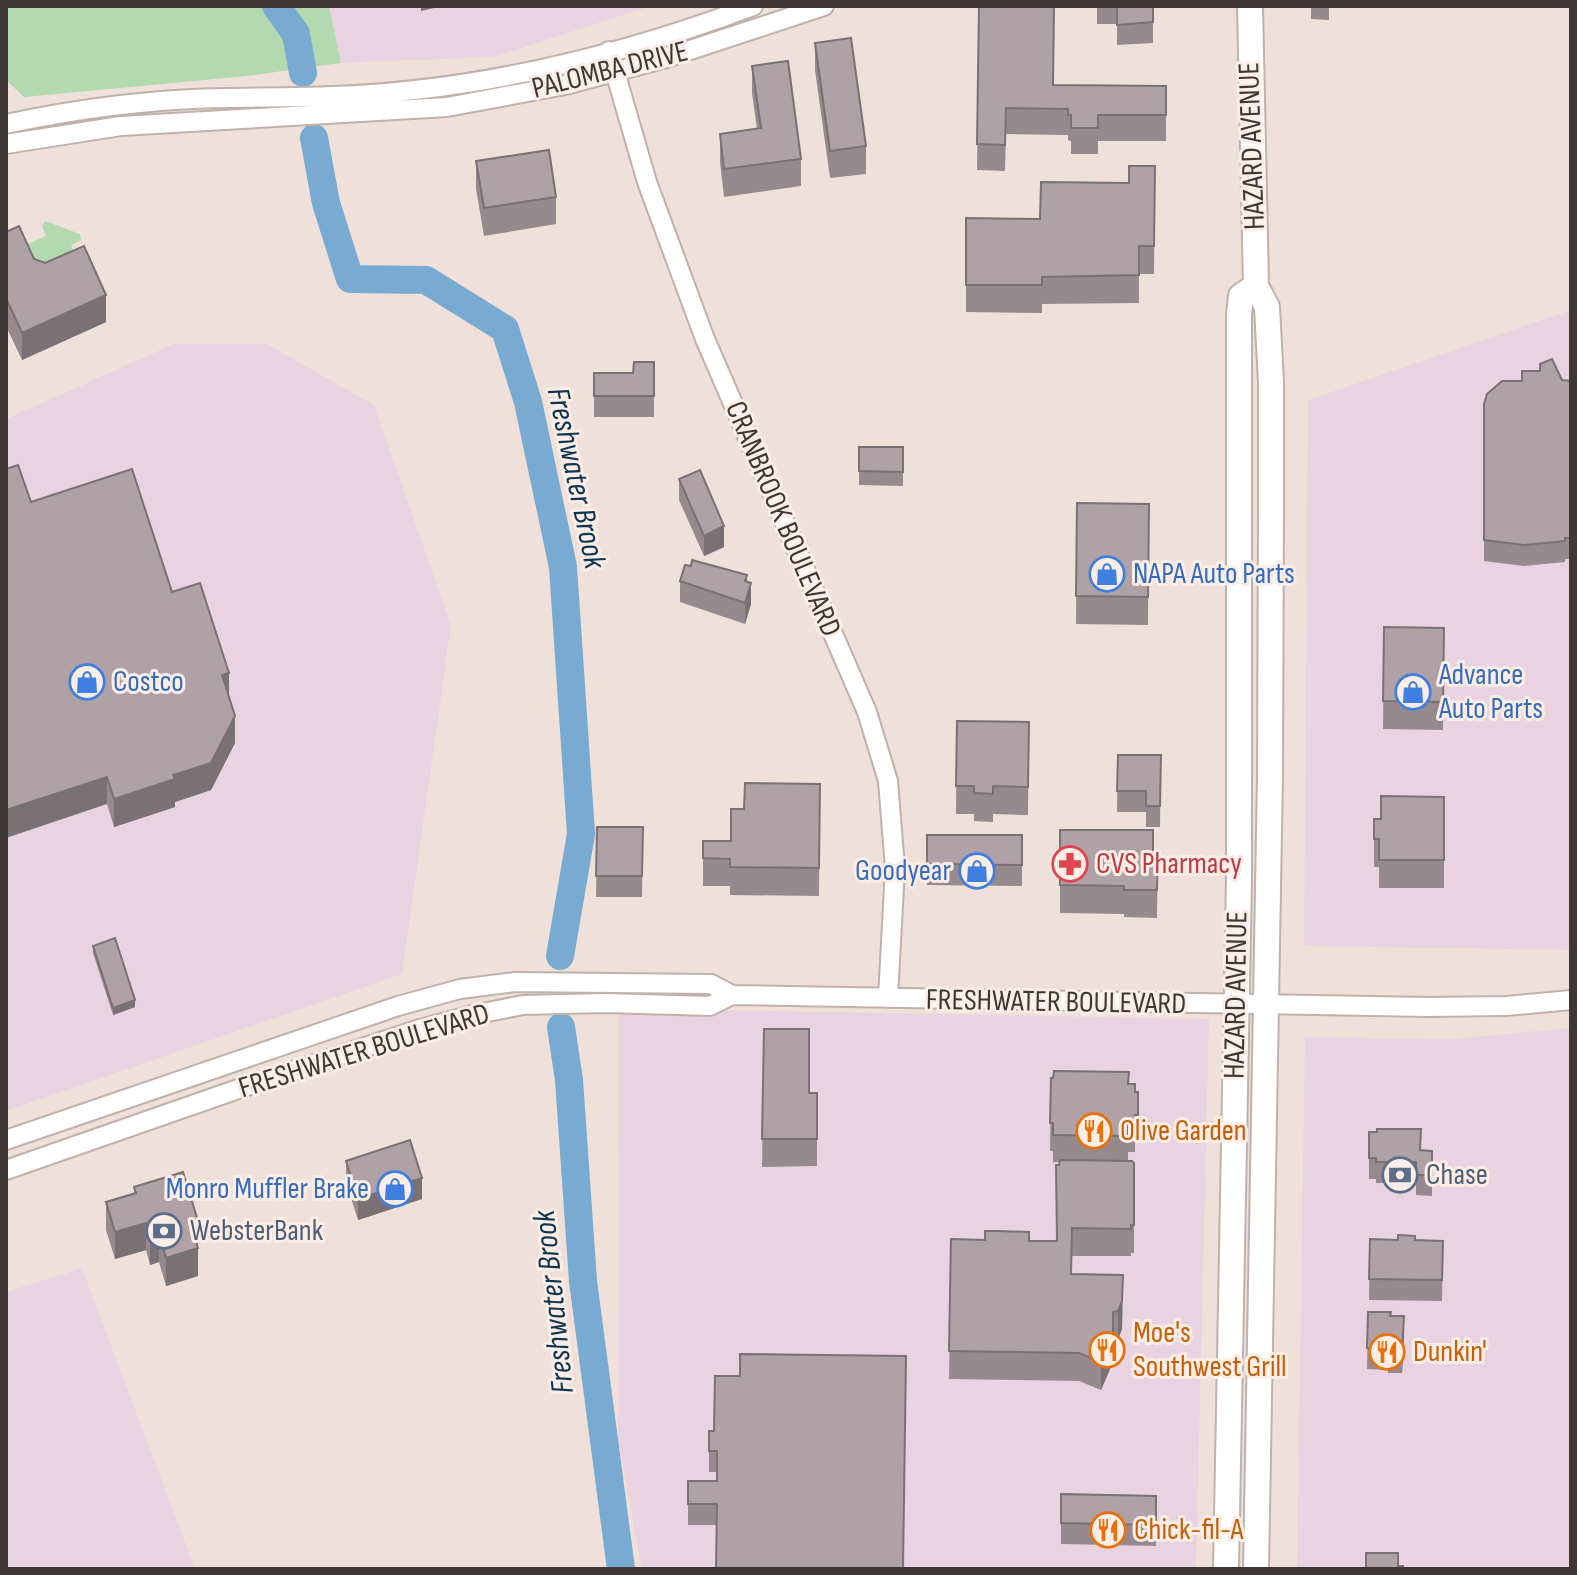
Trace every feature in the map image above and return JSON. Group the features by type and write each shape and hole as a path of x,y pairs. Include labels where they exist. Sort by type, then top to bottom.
{"main road":[{"name":"HAZARD AVENUE","path":"1250,6 1256,286 1267,307 1271,383 1267,1004 1256,1569"},
{"name":"HAZARD AVENUE","path":"1226,1569 1236,1005 1239,315 1241,296 1256,286"},
{"path":"1240,490 1251,524 1271,552"},
{"path":"1228,1462 1258,1462"}],"street":[{"name":"PALOMBA DRIVE","path":"6,124 105,107 191,99 334,96 444,85 570,63 679,34 753,6"},
{"name":"PALOMBA DRIVE","path":"6,144 121,126 447,107 565,85 615,72 824,6"},
{"name":"CRANBROOK BOULEVARD","path":"609,51 647,182 705,339 867,712 888,781 895,868 888,998"},
{"path":"391,91 391,110"},
{"path":"30,119 34,140"},
{"name":"FRESHWATER BOULEVARD","path":"6,1140 398,1006 460,989 515,982 711,984 732,995 1236,1005 1472,1007 1571,1000"},
{"name":"FRESHWATER BOULEVARD","path":"6,1170 244,1087 420,1029 484,1012 536,1005 605,1003 710,1006 732,995"},
{"path":"235,1061 244,1087"}],"shaded area":[{"path":"329,6 651,6 494,57 341,63"},
{"path":"1571,310 1571,950 1304,946 1308,400"},
{"path":"174,344 267,344 374,405 451,625 402,974 6,1111 6,419"},
{"path":"619,1008 1209,1019 1196,1569 642,1569 618,1439"},
{"path":"1571,1028 1571,1569 1297,1569 1305,1037 1452,1039"},
{"path":"82,1268 195,1569 6,1569 6,1292"}],"green space":[{"path":"6,6 329,6 341,63 247,76 24,97 6,80"},
{"path":"45,221 80,234 81,240 71,245 84,273 50,289 6,253 46,236 42,226"}],"building":[{"path":"979,6 1054,6 1053,85 1166,86 1166,115 1098,115 1098,128 1071,128 1068,109 1006,108 1005,145 977,144"},
{"path":"1117,6 1153,6 1153,22 1117,25"},
{"path":"851,38 866,146 830,151 815,43"},
{"path":"788,61 801,159 724,169 720,134 761,128 752,66"},
{"path":"549,150 556,197 484,208 476,161"},
{"path":"1129,166 1155,166 1154,246 1139,246 1139,275 1042,277 1042,285 966,285 966,218 1040,219 1041,182 1129,183"},
{"path":"19,226 34,259 45,263 84,246 106,295 22,333 6,298 6,232"},
{"path":"1552,359 1562,380 1571,381 1571,538 1524,545 1484,540 1484,404 1487,394 1502,381 1522,381 1522,371 1540,371 1540,364"},
{"path":"634,362 654,362 654,396 594,396 594,373 633,373"},
{"path":"859,447 903,447 903,472 859,471"},
{"path":"18,465 31,502 132,469 172,592 200,583 229,673 222,675 235,716 211,763 173,775 175,779 114,799 107,777 6,810 6,469"},
{"path":"700,470 724,526 704,536 679,479"},
{"path":"1077,503 1149,504 1148,597 1076,596"},
{"path":"692,560 747,575 745,581 751,583 745,603 680,581 685,565 691,566"},
{"name":"Advance Auto Parts","path":"1384,627 1444,628 1443,702 1383,701"},
{"path":"957,721 1029,722 1028,787 993,786 993,794 974,793 974,786 956,786"},
{"path":"1118,755 1161,755 1160,806 1146,806 1146,791 1117,791"},
{"path":"745,783 820,784 819,868 730,867 730,859 703,858 703,841 731,841 731,809 744,809"},
{"path":"1381,796 1444,797 1444,860 1379,860 1379,839 1374,839 1374,819 1381,819"},
{"path":"597,827 643,827 642,876 596,876"},
{"path":"1060,830 1153,830 1153,853 1158,853 1157,890 1060,885"},
{"path":"927,835 1022,835 1022,865 927,864"},
{"path":"115,938 135,1000 113,1008 93,946"},
{"path":"764,1029 809,1029 809,1093 817,1093 817,1139 762,1139"},
{"path":"1054,1071 1129,1072 1128,1084 1135,1084 1135,1092 1138,1092 1138,1115 1135,1115 1135,1124 1128,1124 1128,1136 1053,1135 1053,1123 1050,1123 1051,1078"},
{"path":"1377,1129 1421,1129 1420,1150 1432,1151 1432,1175 1416,1175 1416,1162 1376,1162 1376,1158 1369,1158 1369,1132 1377,1132"},
{"path":"410,1140 422,1178 358,1199 346,1161"},
{"path":"1060,1160 1134,1163 1134,1225 1131,1229 1072,1228 1071,1274 1123,1275 1122,1301 1118,1311 1113,1312 1113,1334 1101,1362 1079,1353 949,1351 951,1239 985,1240 985,1231 998,1231 1029,1232 1029,1241 1057,1241 1056,1165"},
{"path":"183,1172 198,1221 190,1224 198,1248 166,1258 159,1234 150,1237 146,1223 115,1232 106,1202 136,1193 134,1187"},
{"path":"1398,1235 1415,1236 1415,1240 1443,1241 1442,1280 1369,1279 1370,1239 1398,1240"},
{"path":"1368,1312 1391,1312 1390,1316 1404,1316 1402,1352 1367,1348"},
{"path":"740,1354 906,1356 903,1569 716,1569 717,1504 688,1504 688,1481 717,1481 717,1451 709,1451 709,1431 714,1431 715,1376 740,1376"},
{"path":"1061,1494 1156,1496 1156,1525 1061,1523"},
{"path":"1366,1553 1398,1553 1398,1566 1403,1566 1403,1569 1366,1569"}],"waterway":[{"name":"Freshwater Brook","path":"276,6 296,34 303,73"},
{"name":"Freshwater Brook","path":"314,138 326,203 350,279 426,280 505,329 528,402 563,567 581,834 560,956"},
{"name":"Freshwater Brook","path":"561,1027 569,1080 583,1281 621,1569"}],"place":[{"name":"NAPA Auto Parts","path":"1107,574"},
{"name":"Costco","path":"87,682"},
{"name":"Advance Auto Parts","path":"1413,692"},
{"name":"CVS Pharmacy","path":"1070,864"},
{"name":"Goodyear","path":"977,871"},
{"name":"Olive Garden","path":"1094,1131"},
{"name":"Chase","path":"1400,1175"},
{"name":"Monro Muffler Brake","path":"395,1189"},
{"name":"WebsterBank","path":"164,1231"},
{"name":"Moe's Southwest Grill","path":"1107,1350"},
{"name":"Dunkin'","path":"1387,1352"},
{"name":"Chick-fil-A","path":"1108,1530"}]}
